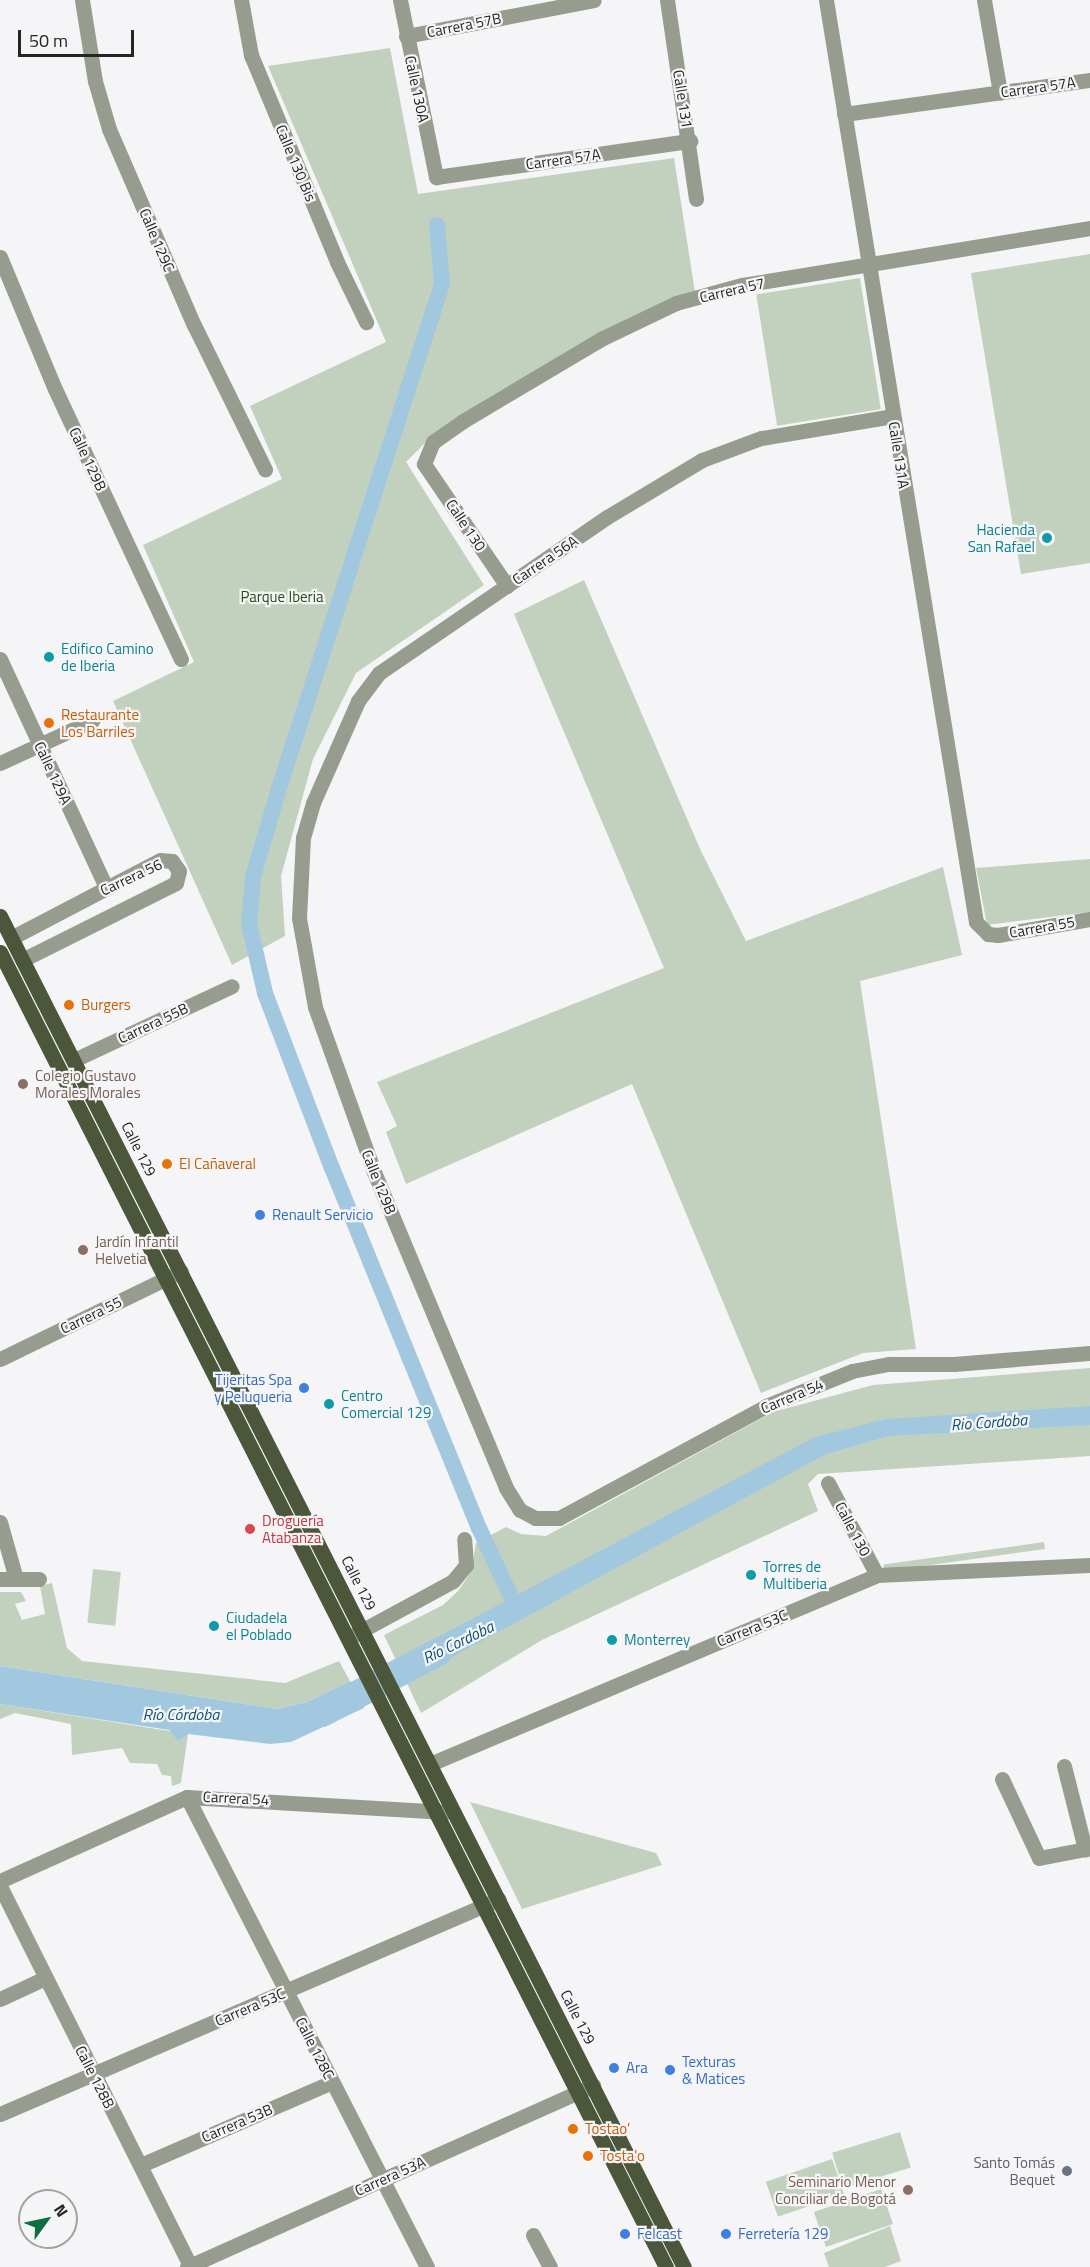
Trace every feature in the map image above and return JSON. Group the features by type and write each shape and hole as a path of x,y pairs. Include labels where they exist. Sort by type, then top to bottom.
{"main road":[{"name":"Calle 129","path":"0,916 684,2267"},
{"path":"0,952 666,2267"}],"street":[{"name":"Calle 129C","path":"82,0 95,81 110,129 194,325 265,469"},
{"name":"Calle 130 Bis","path":"241,0 250,55 337,262 366,322"},
{"name":"Calle 130A","path":"400,0 436,177"},
{"name":"Carrera 57B","path":"406,36 594,0"},
{"name":"Calle 131","path":"667,0 690,141 696,199"},
{"name":"Calle 131A","path":"826,0 973,909"},
{"path":"984,0 1000,93"},
{"name":"Carrera 57A","path":"844,114 1090,80"},
{"name":"Carrera 57A","path":"436,177 690,141"},
{"name":"Carrera 57","path":"424,464 433,442 464,421 603,338 676,303 742,285 1090,228"},
{"name":"Calle 129B","path":"0,257 55,389 181,659"},
{"name":"Carrera 56A","path":"303,837 326,771 367,686 379,673 607,517 702,460 761,438 893,416"},
{"name":"Calle 130","path":"424,464 507,586"},
{"name":"Calle 129A","path":"0,659 106,887"},
{"path":"0,763 93,720"},
{"name":"Calle 129B","path":"303,837 299,918 315,1007 379,1182 506,1488 520,1510"},
{"name":"Carrera 56","path":"11,938 160,860 171,861 179,871 176,883 22,960"},
{"name":"Carrera 55","path":"973,909 976,922 988,934 1090,920"},
{"name":"Carrera 55B","path":"74,1060 232,986"},
{"name":"Carrera 55","path":"0,1359 181,1272"},
{"name":"Carrera 54","path":"520,1510 547,1521 558,1518 766,1406 852,1371 890,1365 954,1364 1090,1353"},
{"name":"Calle 130","path":"828,1483 877,1575"},
{"path":"0,1522 16,1579"},
{"path":"348,1638 453,1581 466,1565 464,1539"},
{"name":"Carrera 53C","path":"430,1764 877,1575 1090,1565"},
{"path":"0,1580 39,1579"},
{"path":"1002,1779 1039,1858 1088,1848 1064,1766"},
{"name":"Carrera 54","path":"0,1881 187,1797 454,1812"},
{"name":"Calle 128C","path":"187,1797 427,2267"},
{"name":"Calle 128B","path":"0,1886 190,2267"},
{"name":"Carrera 53C","path":"0,2114 499,1899"},
{"path":"0,1999 45,1978"},
{"name":"Carrera 53B","path":"141,2165 332,2082"},
{"name":"Carrera 53A","path":"190,2267 593,2085"},
{"path":"533,2235 550,2267"}],"green space":[{"name":"Parque Iberia","path":"390,48 418,194 674,158 695,292 436,432 406,462 484,585 356,673 313,759 281,876 285,936 232,965 113,701 194,662 143,545 282,479 250,406 386,342 268,66"},
{"name":"Hacienda San Rafael","path":"1090,254 1090,563 1021,574 971,273"},
{"path":"860,278 881,409 777,426 756,294"},
{"path":"584,580 701,851 746,941 943,867 962,955 860,981 916,1349 863,1353 761,1393 632,1084 406,1184 386,1132 397,1126 377,1082 664,968 514,614"},
{"path":"1090,859 1090,912 987,925 976,868"},
{"path":"1090,1368 1090,1456 818,1474 808,1484 818,1511 542,1640 421,1713 384,1635 443,1605 458,1591 471,1572 476,1543 506,1527 521,1534 546,1536 773,1412 873,1385"},
{"path":"1044,1542 1045,1549 885,1571 884,1565"},
{"path":"93,1569 121,1572 115,1626 87,1623"},
{"path":"52,1583 67,1648 82,1661 285,1683 339,1661 350,1681 307,1702 277,1709 0,1666 0,1592 21,1592 26,1601 15,1604 22,1620 45,1614 40,1586"},
{"path":"0,1704 188,1734 181,1783 172,1786 171,1776 162,1775 157,1764 130,1763 122,1748 72,1755 71,1724 15,1713 0,1719"},
{"path":"470,1802 656,1853 662,1865 522,1909"},
{"path":"900,2132 911,2167 843,2188 832,2153"},
{"path":"832,2159 844,2194 778,2217 766,2182"},
{"path":"881,2189 893,2224 826,2247 814,2212"},
{"path":"890,2226 901,2261 885,2267 829,2267 824,2253"}],"water":[{"name":"Rio Cordoba","path":"1090,1406 1090,1425 888,1436 824,1455 408,1681 398,1658 815,1437 886,1419"},
{"name":"Río Córdoba","path":"0,1666 277,1709 307,1702 350,1681 364,1708 291,1742 270,1744 188,1734 178,1741 169,1730 0,1704"}],"waterway":[{"path":"437,225 442,284 280,785 253,877 249,924 265,993 332,1168 479,1528 518,1612"},
{"name":"Río Cordoba","path":"322,1713 438,1652"}],"place":[{"name":"Hacienda San Rafael","path":"1047,538"},
{"name":"Edifico Camino de Iberia","path":"49,657"},
{"name":"Restaurante Los Barriles","path":"49,723"},
{"name":"Burgers","path":"69,1005"},
{"name":"Colegio Gustavo Morales Morales","path":"23,1084"},
{"name":"El Cañaveral","path":"167,1164"},
{"name":"Renault Servicio","path":"260,1215"},
{"name":"Jardín Infantil Helvetia","path":"83,1250"},
{"name":"Tijeritas Spa y Peluqueria","path":"304,1388"},
{"name":"Centro Comercial 129","path":"329,1404"},
{"name":"Droguería Atabanza","path":"250,1529"},
{"name":"Torres de Multiberia","path":"751,1575"},
{"name":"Ciudadela el Poblado","path":"214,1626"},
{"name":"Monterrey","path":"612,1640"},
{"name":"Ara","path":"614,2068"},
{"name":"Texturas & Matices","path":"670,2070"},
{"name":"Tostao’","path":"573,2129"},
{"name":"Tosta'o","path":"588,2156"},
{"name":"Santo Tomás Bequet","path":"1067,2171"},
{"name":"Seminario Menor Conciliar de Bogotá","path":"908,2190"},
{"name":"Felcast","path":"625,2234"},
{"name":"Ferretería 129","path":"726,2234"}]}
